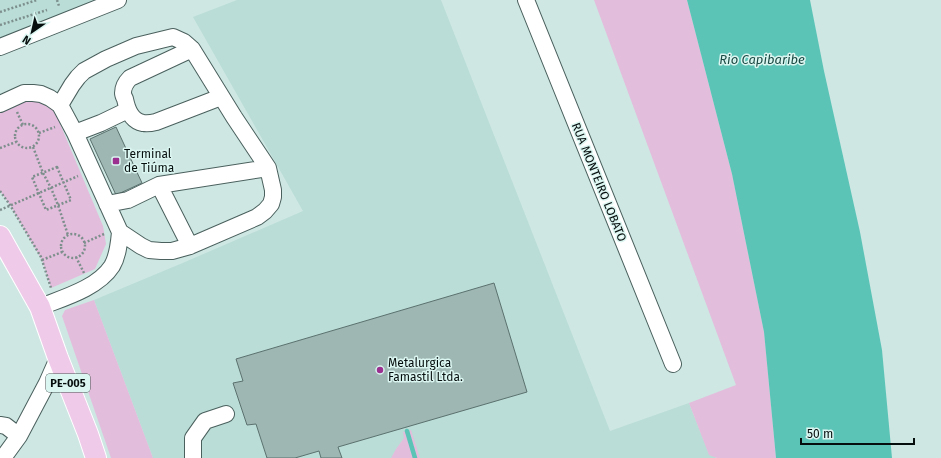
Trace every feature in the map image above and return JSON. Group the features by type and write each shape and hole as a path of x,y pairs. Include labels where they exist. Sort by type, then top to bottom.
{"main road":[{"name":"PE-005","path":"0,236 40,307 96,458"}],"street":[{"path":"0,47 118,0"},
{"name":"RUA MONTEIRO LOBATO","path":"526,0 673,364"},
{"path":"60,105 72,85 84,71 106,59 136,46 173,37 184,42 192,49 268,168 273,190 271,204 265,211 257,217 190,246 172,251 149,250 109,232"},
{"path":"192,49 130,78 126,82 123,92 128,110 139,122 148,124 222,97"},
{"path":"0,104 24,93 33,93 41,94 60,105 107,204 109,232 118,250 112,265 104,275 79,292 40,307"},
{"path":"74,133 101,123 128,110"},
{"path":"107,204 128,200 159,185 268,168"},
{"path":"159,185 190,246"},
{"path":"3,458 19,436 47,383 58,358"},
{"path":"193,458 193,438 205,421 226,414"},
{"path":"2,421 19,436"}],"path":[{"path":"0,12 37,0"},
{"path":"0,25 59,6 57,0"},
{"path":"31,124 38,129 39,133 39,141 33,147 26,149 18,145 16,142 15,133 19,126 31,124"},
{"path":"39,133 61,125"},
{"path":"0,148 16,142"},
{"path":"33,147 58,205 68,235"},
{"path":"57,167 64,182 71,200 46,210 32,178 57,167"},
{"path":"0,210 91,170"},
{"path":"0,190 42,260 51,288"},
{"path":"105,239 109,232"},
{"path":"84,243 109,232"},
{"path":"68,235 76,235 80,237 84,243 84,250 79,256 68,257 62,252 62,240 68,235"},
{"path":"42,260 62,252"},
{"path":"76,257 84,274"},
{"path":"78,276 88,272"}],"shaded area":[{"path":"0,0 121,0 0,42"},
{"path":"237,0 441,0 610,431 689,403 709,454 717,458 153,458 94,300 303,211 193,17"},
{"path":"594,0 687,0 732,174 764,332 776,458 717,458 709,455 689,403 736,385"},
{"path":"19,100 37,100 51,107 58,119 103,226 106,244 95,269 51,288 42,260 10,205 0,191 0,109"},
{"path":"94,300 153,458 111,458 62,316 65,310"},
{"path":"411,430 420,458 391,458 404,438 403,432"}],"water":[{"name":"Rio Capibaribe","path":"687,0 810,0 824,71 860,232 882,350 892,458 776,458 764,332 732,174"}],"building":[{"name":"Terminal de Tiúma","path":"116,127 142,183 116,195 90,139"},
{"name":"Metalurgica Famastil Ltda.","path":"494,283 527,392 338,447 342,458 321,458 319,451 295,458 267,458 256,424 247,425 233,383 243,381 236,359"}],"waterway":[{"path":"407,431 415,458"}],"place":[{"name":"Terminal de Tiúma","path":"116,161"},
{"name":"Metalurgica Famastil Ltda.","path":"380,370"}]}
